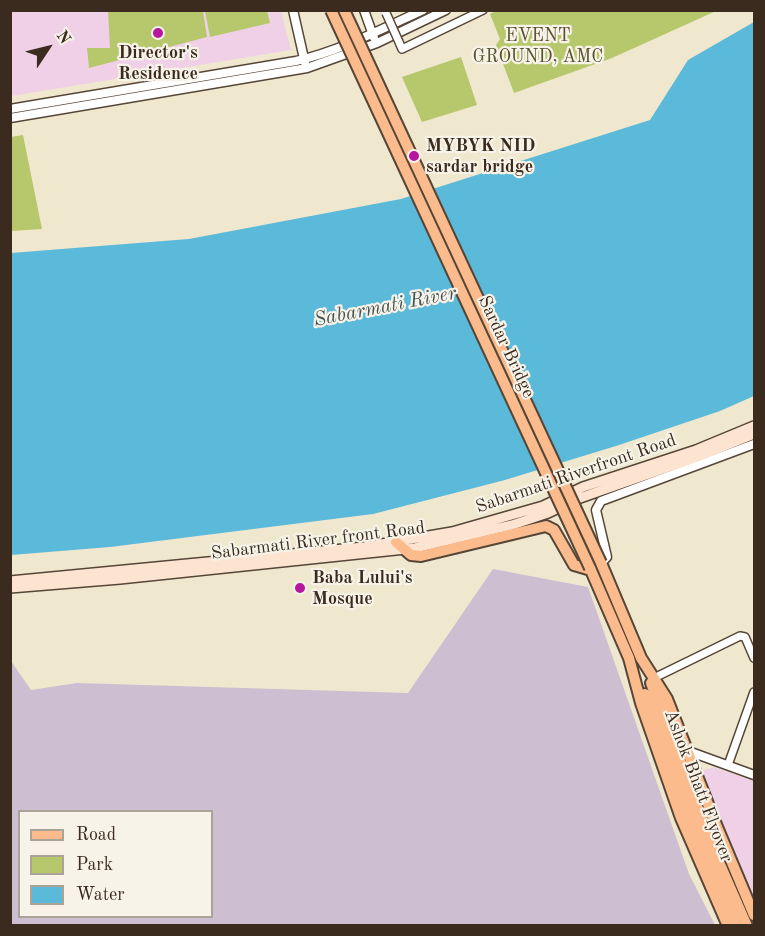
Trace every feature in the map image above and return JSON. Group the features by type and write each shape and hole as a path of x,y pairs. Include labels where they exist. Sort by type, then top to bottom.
{"main road":[{"name":"Sardar Bridge","path":"331,10 591,569 629,658"},
{"name":"Sardar Bridge","path":"344,10 601,563 641,658"},
{"name":"Sabarmati Riverfront Road","path":"399,546 543,506 583,487 696,450 754,426"},
{"name":"Sabarmati River front Road","path":"10,588 48,581 399,546 512,525 580,498 697,458 754,434"},
{"path":"399,546 411,555 421,556 546,526 554,530 574,565 591,569"},
{"path":"10,581 48,581"},
{"path":"629,658 641,703 681,818 728,926"},
{"name":"Ashok Bhatt Flyover","path":"629,658 655,705 747,926"},
{"path":"641,658 667,699 754,915"},
{"name":"Ashok Bhatt Flyover","path":"641,658 686,807 736,926"}],"street":[{"path":"293,10 306,64"},
{"path":"364,10 377,43"},
{"path":"306,64 423,10"},
{"path":"10,118 306,64 377,43 446,10"},
{"path":"385,12 402,49 483,10"},
{"path":"10,109 110,98"},
{"path":"601,563 607,557 596,510 601,501 754,444"},
{"path":"654,678 740,636 745,637 754,658"},
{"path":"728,765 754,692"},
{"path":"688,751 754,774"}],"shaded area":[{"path":"11,11 281,11 291,50 11,96"},
{"path":"493,569 588,587 689,874 715,925 11,925 11,661 31,690 77,683 408,693"},
{"path":"713,767 754,781 754,900 701,771"}],"green space":[{"name":"EVENT GROUND, AMC","path":"498,10 716,11 612,58 514,93 496,45 500,39 490,14"},
{"path":"108,11 203,11 207,37 89,68 87,48 110,48"},
{"path":"205,11 267,11 270,23 210,37"},
{"path":"461,57 477,105 422,122 402,77"},
{"path":"23,135 42,229 11,231 11,137"}],"water":[{"name":"Sabarmati River","path":"754,22 754,396 720,411 619,445 505,480 373,514 110,547 11,555 11,253 189,239 401,199 650,120 688,60"}],"place":[{"name":"Director's Residence","path":"158,33"},
{"name":"MYBYK NID sardar bridge","path":"414,156"},
{"name":"Baba Lului's Mosque","path":"300,588"}]}
